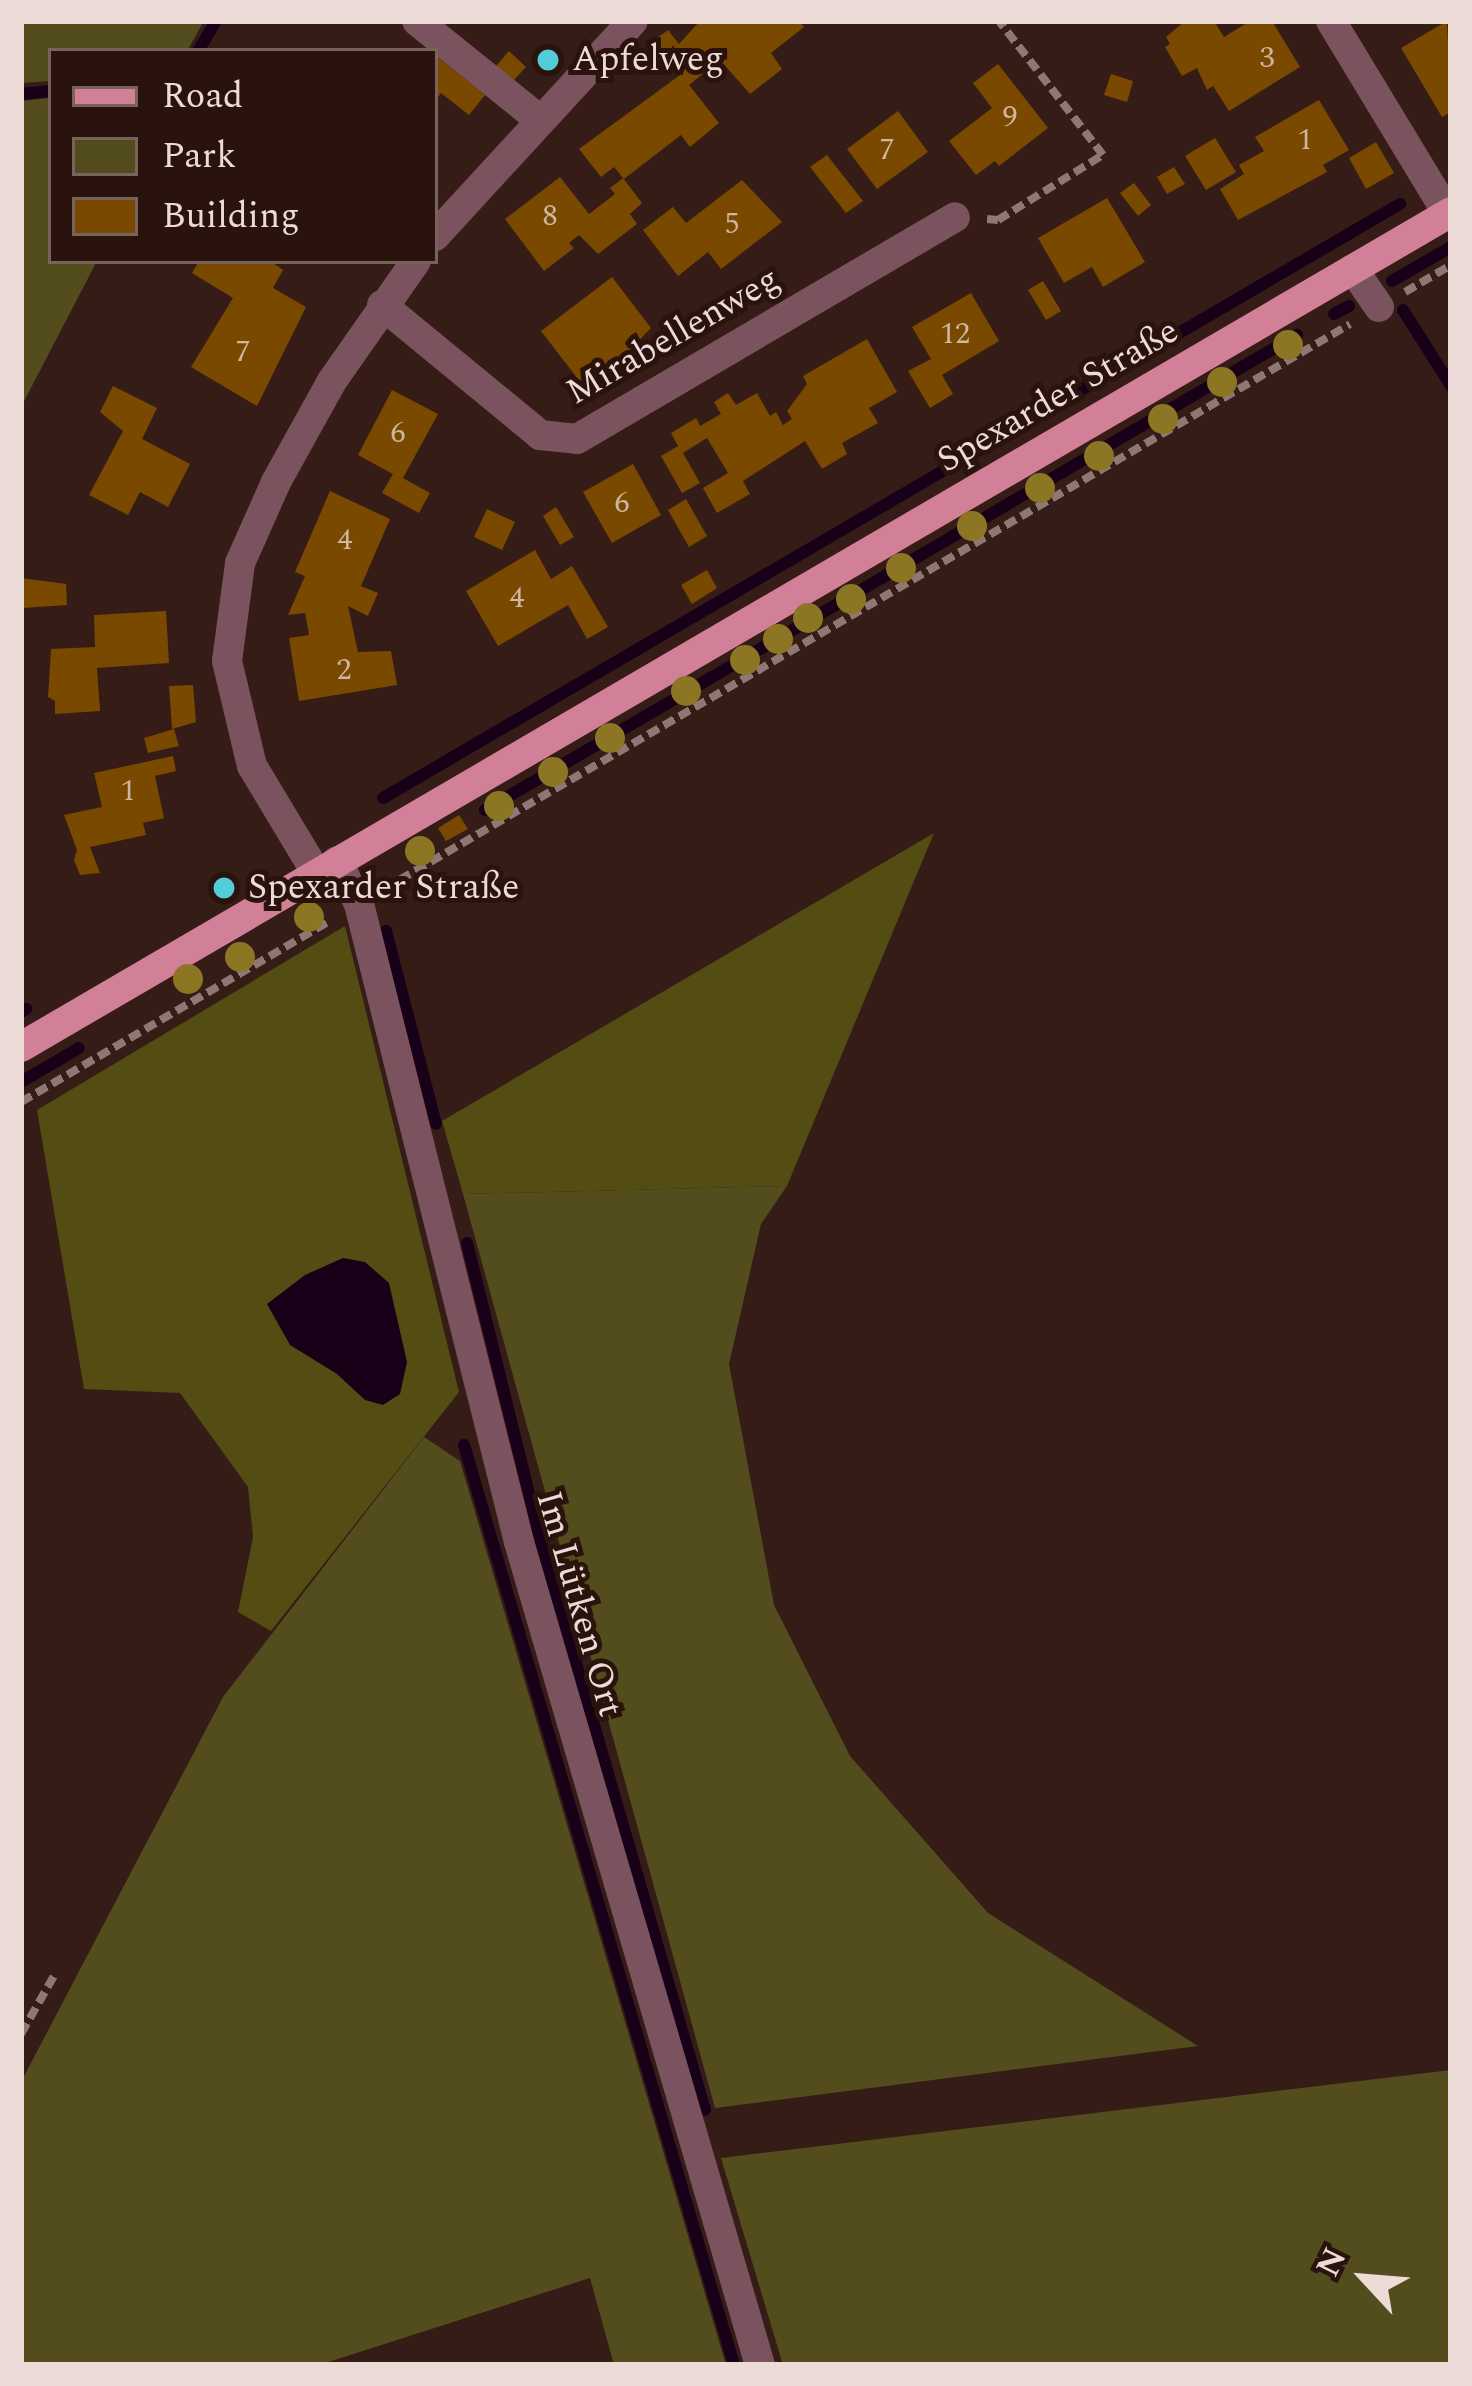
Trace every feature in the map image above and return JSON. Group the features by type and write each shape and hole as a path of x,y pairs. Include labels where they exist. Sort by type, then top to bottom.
{"main road":[{"name":"Spexarder Straße","path":"21,1047 1449,213"}],"street":[{"path":"417,21 539,119"},
{"path":"438,233 633,21"},
{"path":"1331,21 1449,213"},
{"name":"Mirabellenweg","path":"382,305 540,435 577,439 955,217"},
{"path":"327,868 252,766 227,661 240,563 276,482 332,381 414,264"},
{"path":"1353,269 1379,307"},
{"name":"Im Lütken Ort","path":"327,868 359,904 519,1543 760,2365"}],"path":[{"path":"955,217 998,220 1103,155 998,21"},
{"path":"21,1102 1451,265"},
{"path":"21,2034 55,1974"}],"green space":[{"path":"21,21 204,21 189,48 48,48 48,81 21,83"},
{"path":"48,98 48,264 95,264 21,407 21,101"},
{"path":"787,1186 761,1224 729,1364 774,1605 850,1756 988,1913 1198,2046 715,2108 463,1194"},
{"path":"424,1437 460,1461 726,2365 614,2365 590,2278 319,2365 21,2365 21,2082 223,1697"},
{"path":"1451,2070 1451,2365 783,2365 721,2158"}],"shaded area":[{"path":"934,833 787,1186 463,1194 442,1121"},
{"path":"345,926 459,1392 271,1631 238,1612 253,1537 248,1487 180,1393 84,1389 37,1110"},
{"path":"343,1258 365,1262 389,1283 407,1362 400,1394 383,1405 365,1400 337,1374 290,1345 267,1304 305,1275"}],"building":[{"path":"700,21 799,21 804,27 771,53 782,69 750,94 720,60 689,85 719,123 690,147 681,135 624,179 614,167 601,177 579,149 680,75 653,41 668,30 679,44"},
{"path":"1185,21 1214,21 1224,37 1250,21 1272,21 1300,67 1229,111 1213,86 1207,90 1197,68 1182,76 1165,47 1170,44 1166,37"},
{"path":"1447,21 1451,112 1442,117 1401,48"},
{"path":"509,51 526,67 513,81 496,66"},
{"path":"438,57 485,95 469,115 441,93 438,97"},
{"path":"998,64 1048,128 999,166 995,161 976,175 949,141 992,108 973,83"},
{"path":"1111,74 1133,81 1127,102 1104,95"},
{"path":"1319,100 1349,150 1323,165 1327,172 1238,220 1220,189 1244,174 1239,165 1264,151 1255,137"},
{"path":"898,111 928,152 877,189 847,149"},
{"path":"1215,138 1236,172 1206,190 1185,156"},
{"path":"1376,142 1394,173 1366,189 1349,158"},
{"path":"827,155 863,201 846,213 810,167"},
{"path":"1174,167 1185,184 1167,194 1157,177"},
{"path":"560,177 589,214 615,194 610,188 623,178 642,203 630,214 637,224 598,254 579,235 569,243 574,248 544,271 505,219"},
{"path":"742,180 782,222 721,269 708,252 678,276 643,230 673,207 686,223"},
{"path":"1134,183 1151,205 1138,216 1120,193"},
{"path":"1107,198 1145,262 1103,287 1092,267 1064,283 1038,238"},
{"path":"197,264 274,264 283,270 273,288 306,307 257,406 191,367 233,298 192,273"},
{"path":"612,277 651,328 609,371 604,365 581,383 541,331"},
{"path":"1043,281 1061,311 1046,320 1028,290"},
{"path":"971,293 999,341 942,375 953,394 930,408 908,371 931,359 912,327"},
{"path":"867,339 897,392 869,408 878,423 842,443 847,454 822,469 805,441 743,481 750,494 717,513 703,488 728,473 707,438 683,453 700,483 682,493 661,456 678,446 671,433 696,418 700,426 721,414 714,402 728,393 736,405 757,393 770,416 776,412 783,425 792,419 787,411 807,384 803,376"},
{"path":"113,386 157,408 142,439 190,464 168,507 140,492 128,515 89,495 123,431 100,412"},
{"path":"392,390 438,414 403,478 430,493 419,513 382,493 393,474 358,455"},
{"path":"633,464 661,515 612,543 583,492"},
{"path":"330,491 390,519 361,586 378,593 368,616 348,606 358,652 391,651 397,685 299,701 289,638 309,635 305,613 288,615 305,576 295,572"},
{"path":"686,499 707,536 689,547 668,510"},
{"path":"556,507 574,537 560,545 543,516"},
{"path":"487,509 515,522 502,550 474,537"},
{"path":"535,550 551,579 572,566 608,627 587,639 568,605 498,646 466,591"},
{"path":"707,570 717,588 692,604 681,585"},
{"path":"21,578 66,584 67,605 23,608"},
{"path":"166,611 169,663 97,668 100,711 55,714 55,701 48,697 51,649 95,647 94,615"},
{"path":"193,685 196,722 172,729 169,686"},
{"path":"174,729 179,746 148,753 144,738"},
{"path":"173,756 176,771 155,776 164,818 143,823 146,835 90,847 100,873 80,875 64,815 102,807 94,773"},
{"path":"459,815 468,829 446,841 438,828"}],"waterway":[{"path":"200,48 216,21"},
{"path":"21,94 48,91"},
{"path":"383,798 1400,204"},
{"path":"1392,281 1451,247"},
{"path":"1334,314 1349,306"},
{"path":"1403,310 1451,386"},
{"path":"485,810 1297,335"},
{"path":"386,931 436,1124"},
{"path":"21,1012 26,1009"},
{"path":"21,1082 79,1048"},
{"path":"467,1243 541,1541 705,2110"},
{"path":"464,1445 734,2365"}],"place":[{"name":"Apfelweg","path":"548,60"},
{"name":"Spexarder Straße","path":"224,888"}]}
